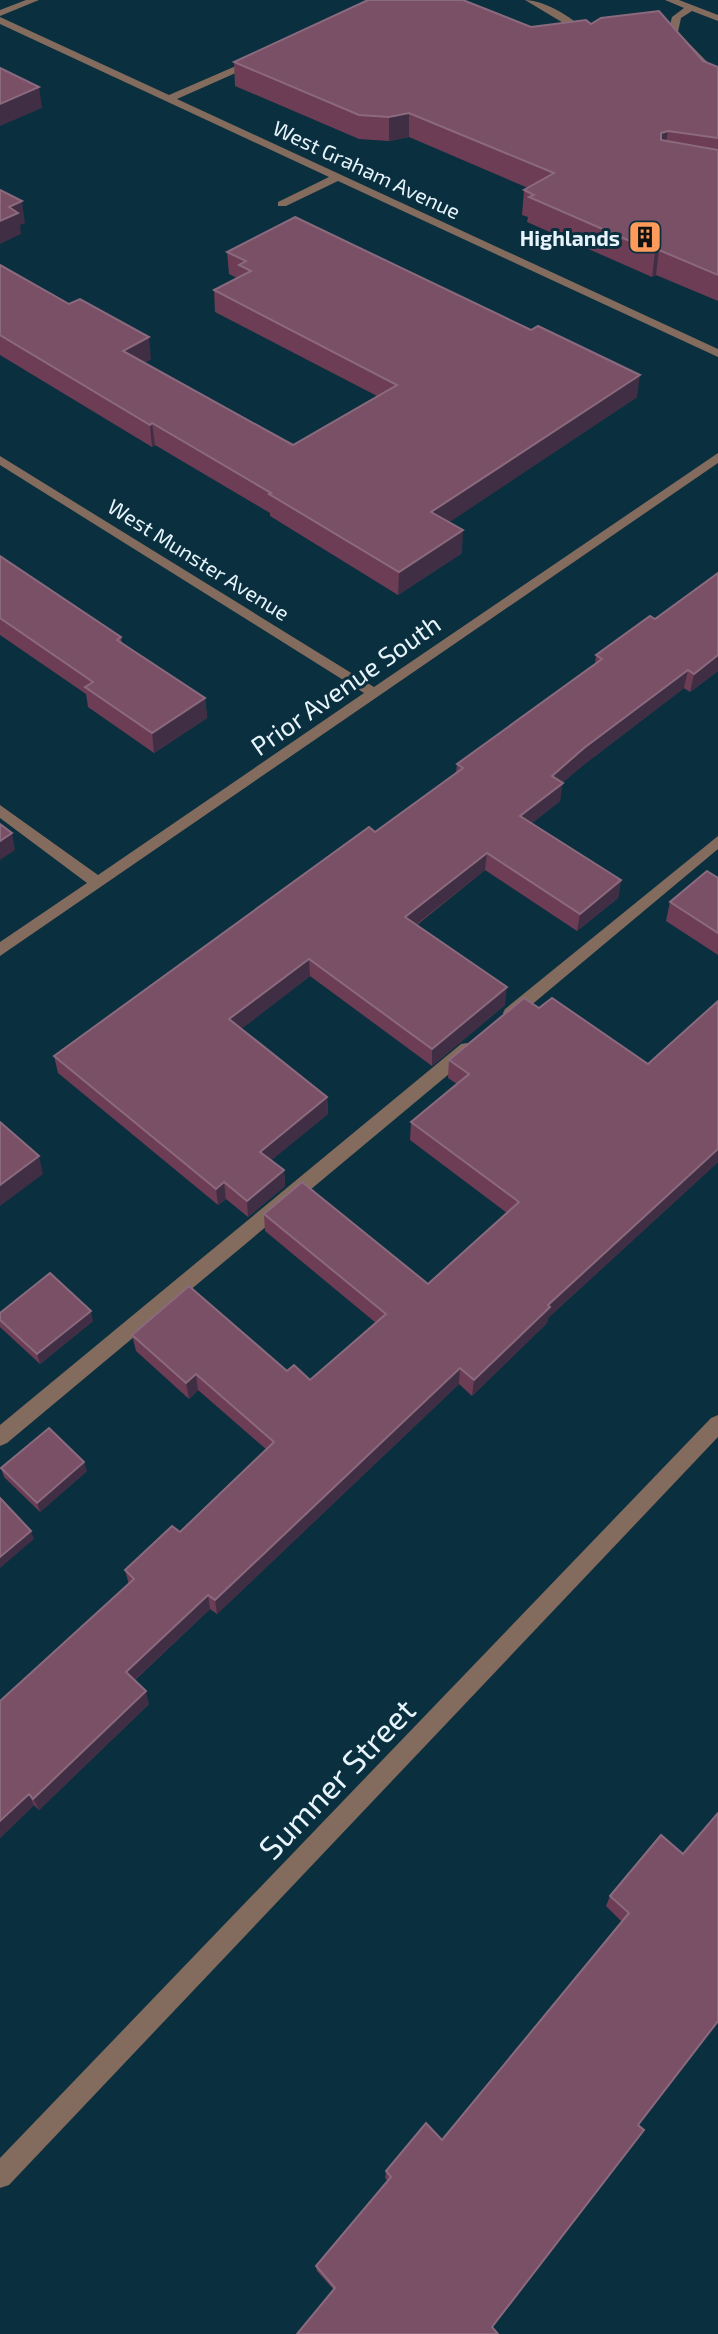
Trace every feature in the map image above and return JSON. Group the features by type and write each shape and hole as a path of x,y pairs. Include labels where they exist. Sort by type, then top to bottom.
{"street":[{"path":"0,13 34,0"},
{"path":"530,0 578,28 591,43"},
{"path":"670,0 718,19"},
{"path":"691,8 677,17 673,32 718,79"},
{"name":"West Graham Avenue","path":"0,20 718,354"},
{"path":"168,99 268,55"},
{"path":"282,204 337,177"},
{"name":"Prior Avenue South","path":"0,950 718,457"},
{"name":"West Munster Avenue","path":"0,460 375,694"},
{"path":"0,810 99,883"},
{"path":"0,1437 718,841"},
{"name":"Sumner Street","path":"0,2176 718,1424"}],"building":[{"path":"368,0 463,0 531,27 586,20 591,24 601,18 659,11 703,61 718,67 718,138 668,131 661,133 661,140 718,150 718,275 659,250 655,252 529,197 534,195 524,190 554,173 409,113 389,117 359,115 234,62"},
{"path":"0,68 39,87 0,104"},
{"path":"0,190 22,201 9,207 18,213 0,221"},
{"path":"295,217 531,330 538,326 640,375 431,512 463,530 399,572 269,494 271,493 152,423 150,425 0,335 0,265 69,304 80,299 149,337 123,351 293,445 397,385 214,290 251,271 239,265 246,261 227,252"},
{"path":"0,556 121,637 117,640 205,698 152,733 85,687 93,682 0,618"},
{"path":"718,573 718,655 694,674 688,670 584,748 552,776 563,783 520,816 621,880 580,914 487,853 405,917 507,987 432,1049 309,959 229,1019 327,1097 260,1152 284,1170 247,1201 224,1182 216,1189 54,1056 369,827 375,832 463,768 457,764 602,659 596,655 650,616 655,619"},
{"path":"0,824 12,833 0,841"},
{"path":"707,871 718,878 718,933 670,902"},
{"path":"524,998 539,1008 552,998 648,1064 718,1001 718,1149 548,1305 550,1307 474,1380 460,1368 215,1600 208,1595 126,1672 146,1691 33,1799 29,1794 0,1821 0,1701 134,1579 125,1570 172,1526 180,1532 274,1442 196,1374 186,1383 132,1335 189,1286 287,1371 294,1365 310,1380 386,1314 264,1214 302,1182 428,1284 519,1202 411,1122 469,1074 449,1060"},
{"path":"0,1122 39,1156 0,1185"},
{"path":"50,1273 91,1311 37,1354 0,1320 0,1313"},
{"path":"49,1428 84,1462 37,1503 1,1468"},
{"path":"0,1498 31,1531 0,1557"},
{"path":"718,1813 718,2021 638,2125 644,2130 492,2327 498,2334 297,2334 335,2288 316,2266 391,2177 386,2171 426,2123 442,2140 629,1913 610,1896 661,1835 683,1854"}],"place":[{"name":"Highlands","path":"645,237"}]}
